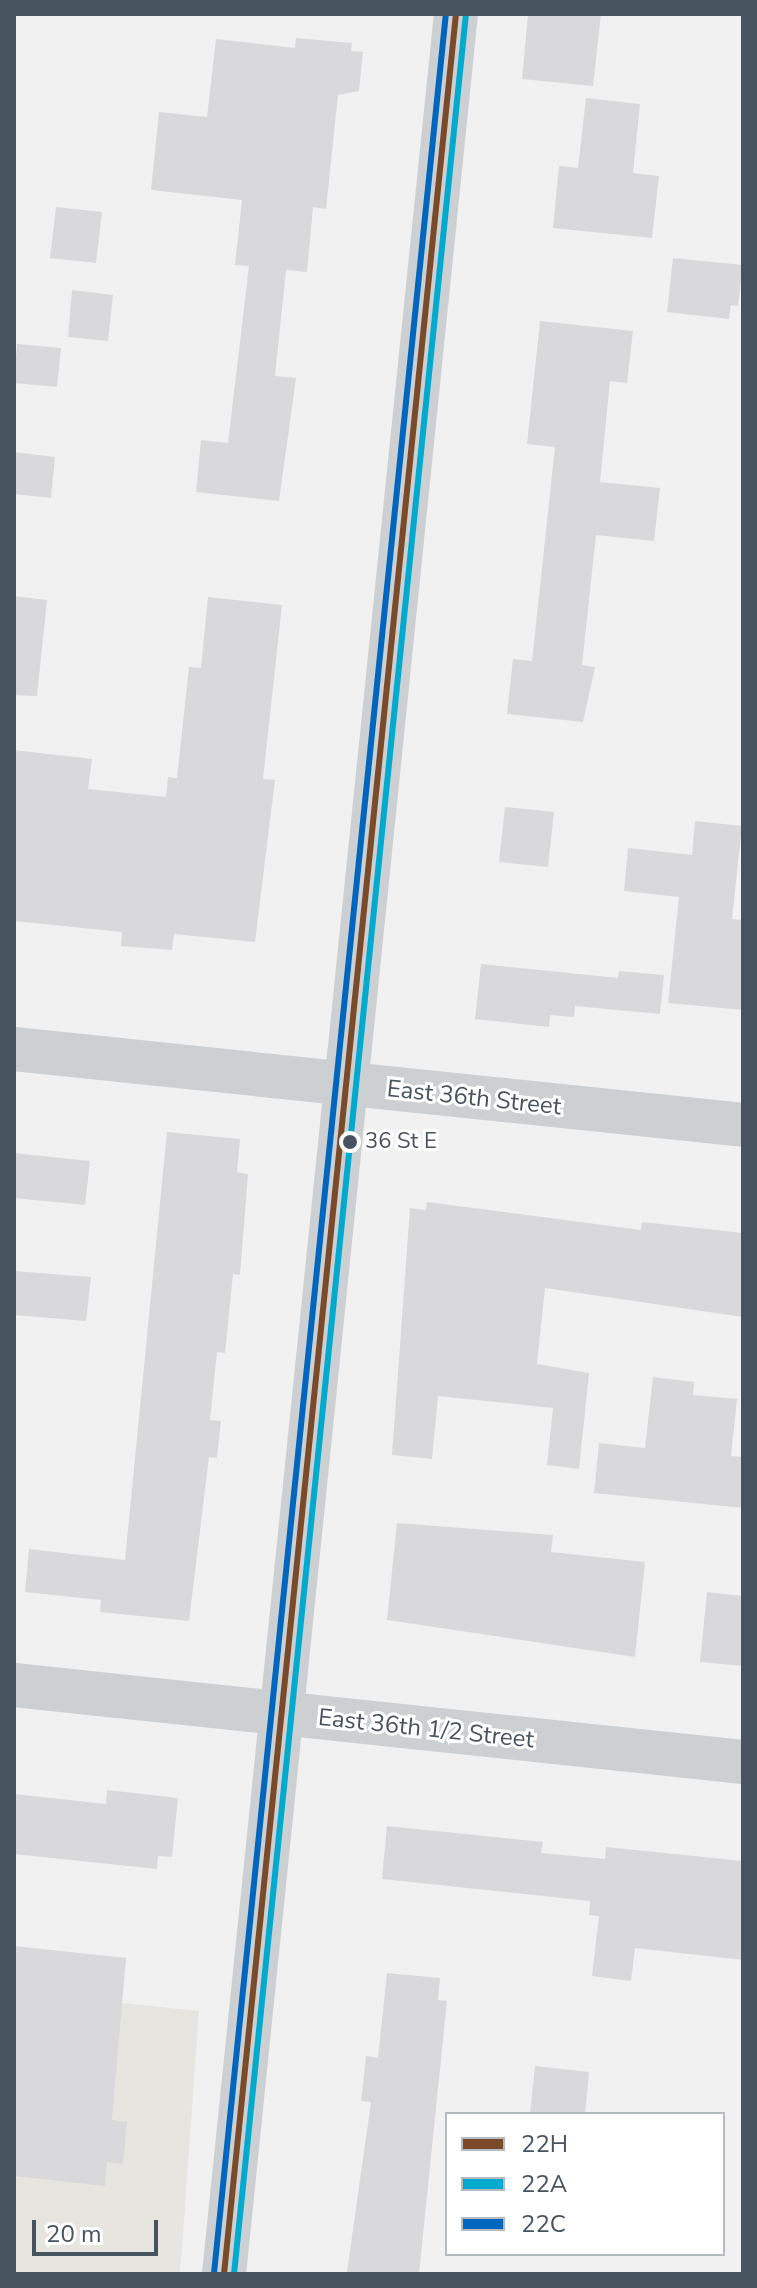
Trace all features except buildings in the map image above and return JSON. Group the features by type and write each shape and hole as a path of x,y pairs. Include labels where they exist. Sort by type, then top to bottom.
{"street":[{"path":"224,2274 278,1713 349,1085 456,14"},
{"name":"East 36th Street","path":"14,1049 743,1125"},
{"name":"East 36th 1/2 Street","path":"14,1685 743,1762"}],"shaded area":[{"path":"14,1992 199,2011 180,2274 14,2274"}],"transit line":[{"name":"22C","path":"214,2273 446,14"},
{"name":"22H","path":"224,2274 456,14"},
{"name":"22A","path":"234,2274 466,15"}],"place":[{"name":"36 St E","path":"350,1142"}]}
